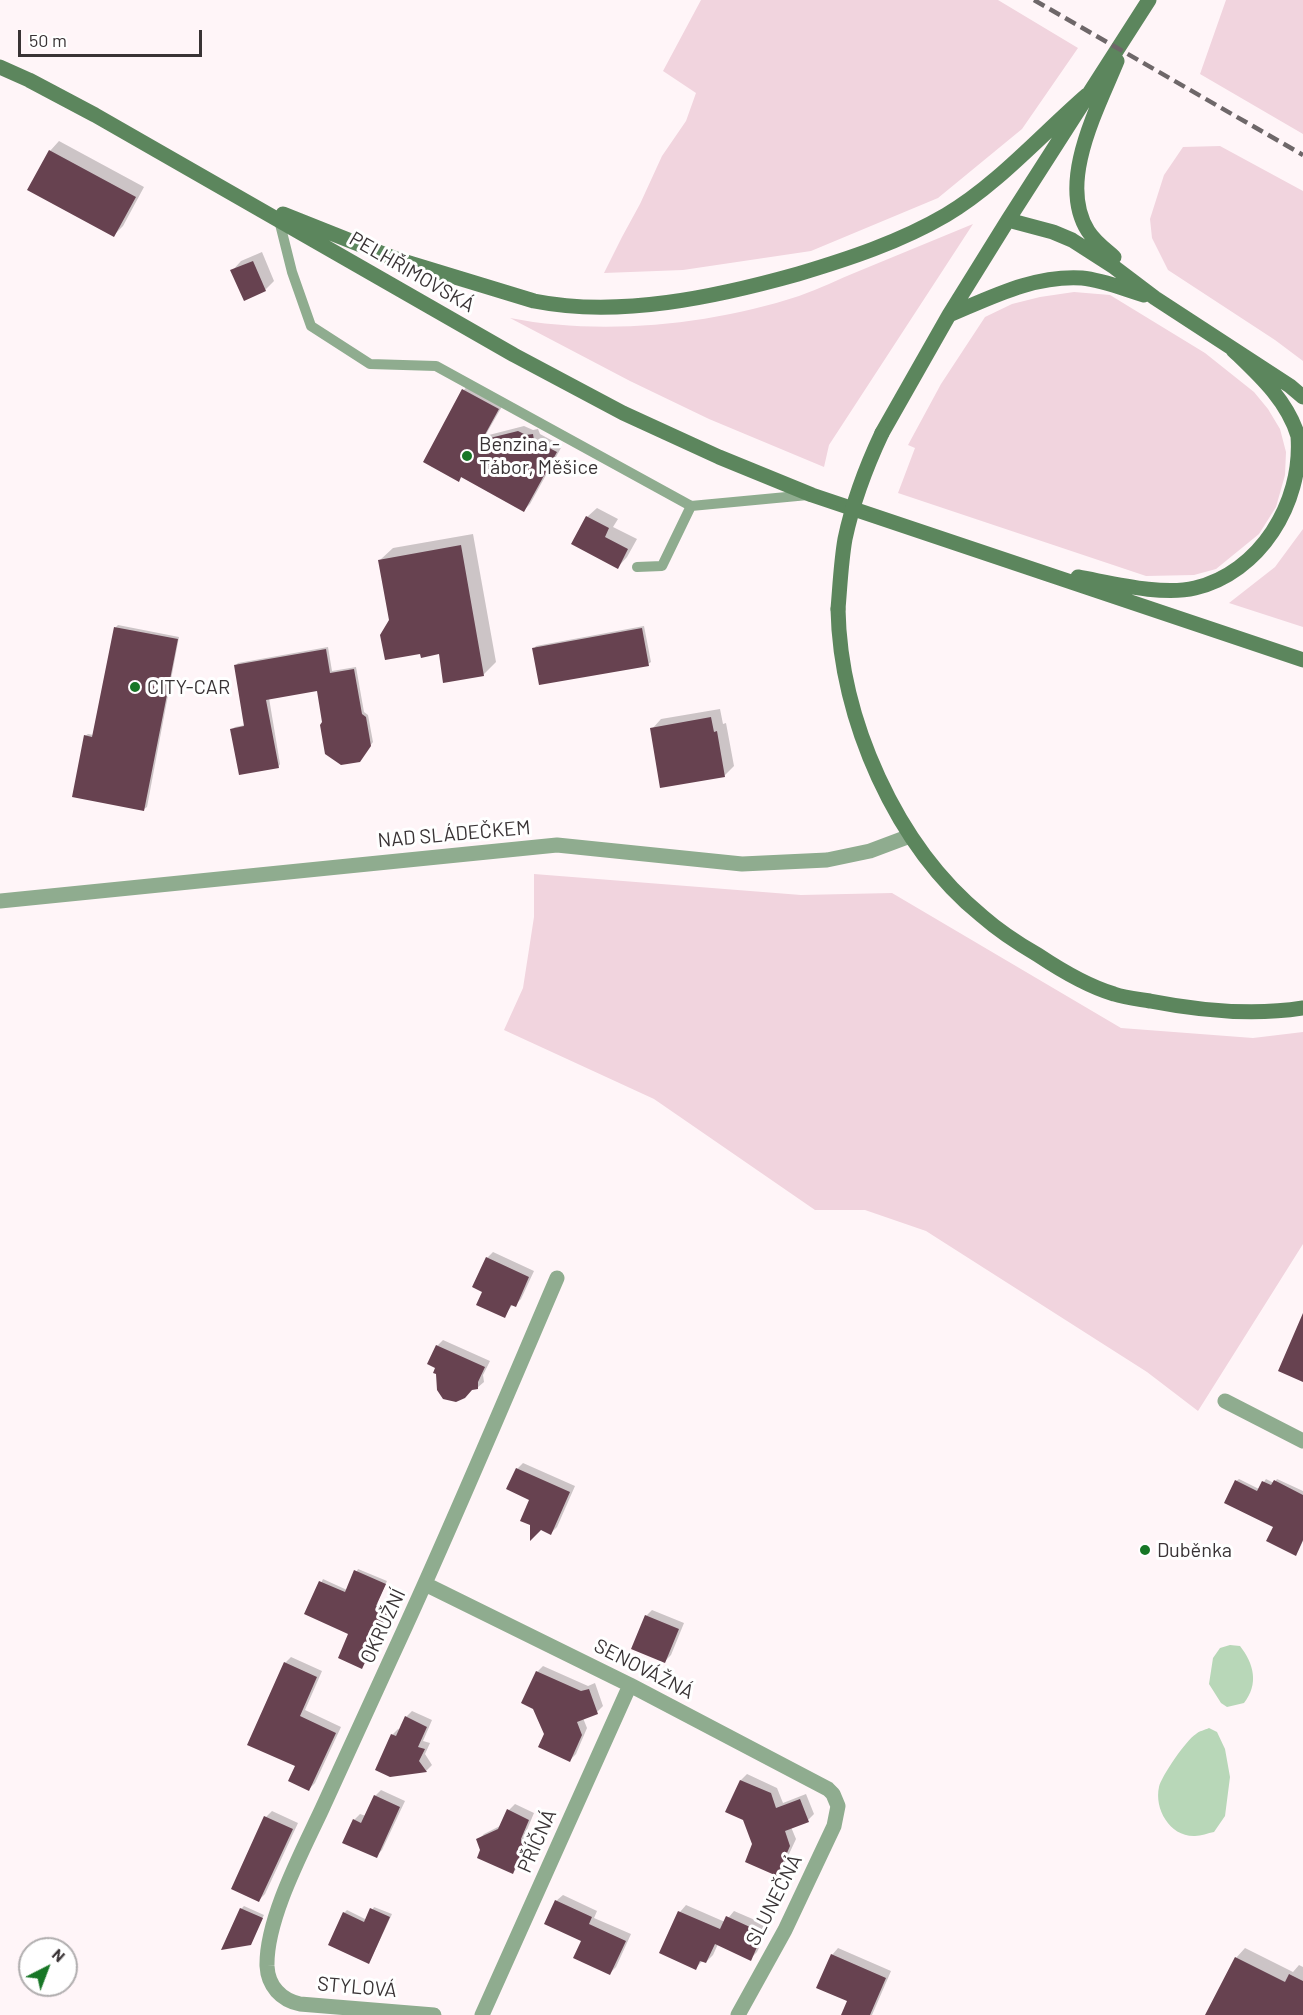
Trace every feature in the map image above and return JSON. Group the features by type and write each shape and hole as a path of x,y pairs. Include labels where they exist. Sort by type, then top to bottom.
{"main road":[{"path":"1149,0 949,315 882,433 864,473 851,514 842,562 838,640 844,675 862,740 882,786 910,836 949,884 981,916 1067,974 1114,994 1196,1010 1274,1013 1303,1008"},
{"path":"1130,30 1082,150 1077,181 1079,208 1089,232 1097,242 1155,298"},
{"name":"PELHŘIMOVSKÁ","path":"0,67 95,115 514,355 596,399 719,457 812,495 1020,566"},
{"path":"235,195 396,259 534,301 553,305 597,308 687,299 741,290 821,267 897,239 945,216 986,187 1087,95"},
{"path":"1008,220 1053,232 1072,240 1303,397"},
{"path":"949,315 1015,287 1058,278 1083,278 1155,298"},
{"path":"1020,566 1122,585 1177,590 1215,582 1234,573 1264,550 1288,520 1296,501 1300,485 1302,453 1299,436 1285,408 1269,385 1233,350"},
{"path":"1020,566 1303,660"}],"street":[{"name":"NAD SLÁDEČKEM","path":"0,901 557,845 742,864 827,860 870,851 910,836"},
{"name":"OKRUŽNÍ","path":"279,1994 269,1978 267,1965 273,1922 299,1857 425,1584 557,1278"},
{"path":"1225,1401 1303,1441"},
{"name":"SENOVÁŽNÁ","path":"425,1584 630,1685 828,1789 837,1800"},
{"name":"PŘÍČNÁ","path":"482,2015 630,1685"},
{"name":"SLUNEČNÁ","path":"738,2015 785,1930 834,1826 837,1800"},
{"name":"STYLOVÁ","path":"279,1994 288,2001 300,2004 434,2015"}],"lane":[{"path":"279,220 292,272 311,326 370,364 436,366 691,506 812,495"},
{"path":"637,567 662,566 691,506"}],"shaded area":[{"path":"701,0 998,0 1078,48 1022,129 938,198 811,251 683,270 604,273 662,156 686,121 696,93 663,71"},
{"path":"1226,0 1303,0 1303,134 1200,74"},
{"path":"1220,146 1303,191 1303,361 1168,270 1152,238 1150,219 1164,175 1183,147"},
{"path":"973,224 829,445 824,467 709,419 630,381 510,318 581,326 618,327 656,325 729,314 806,293"},
{"path":"1074,292 1110,295 1205,353 1254,392 1280,429 1286,452 1285,475 1276,507 1259,534 1216,569 1194,575 1146,576 898,493 915,448 908,445 941,384 985,317 1012,304"},
{"path":"1303,529 1303,627 1229,603 1275,567"},
{"path":"534,874 801,895 892,893 1121,1028 1253,1038 1303,1032 1303,1244 1198,1411 1147,1372 926,1231 865,1210 815,1210 654,1099 504,1030 523,988 534,917"},
{"path":"1230,1645 1240,1646 1245,1653 1253,1674 1253,1681 1252,1689 1244,1703 1227,1707 1221,1703 1209,1684 1213,1658 1220,1648"},
{"path":"1209,1728 1217,1732 1225,1749 1230,1777 1225,1816 1214,1832 1197,1836 1186,1835 1171,1827 1166,1820 1159,1804 1159,1787 1169,1767 1186,1743 1197,1733"}],"building":[{"path":"49,150 136,197 114,237 27,190"},
{"path":"253,261 266,291 244,301 230,270"},
{"path":"462,389 499,409 482,440 518,431 526,435 533,434 534,440 557,452 524,512 461,477 459,482 423,462"},
{"path":"586,516 609,528 605,537 628,549 618,569 571,544"},
{"path":"461,545 484,676 443,683 439,654 421,658 420,654 385,660 380,635 389,620 378,560"},
{"name":"CITY-CAR","path":"114,627 178,639 144,811 72,797 84,735 92,737"},
{"path":"642,628 649,666 539,685 532,648"},
{"path":"326,649 330,673 354,669 362,714 366,717 371,746 360,762 341,765 325,754 317,691 266,700 279,768 239,775 230,729 244,726 234,665"},
{"path":"711,717 714,732 717,731 725,777 660,788 650,728"},
{"path":"486,1257 529,1277 516,1307 511,1305 505,1318 476,1305 482,1292 472,1287"},
{"path":"1303,1313 1303,1382 1278,1371"},
{"path":"436,1345 485,1367 478,1382 478,1389 472,1390 465,1398 456,1402 443,1399 437,1390 436,1374 433,1373 435,1368 427,1364"},
{"path":"516,1468 570,1492 551,1535 541,1530 530,1541 530,1525 520,1521 529,1500 506,1489"},
{"path":"1235,1480 1257,1491 1262,1481 1271,1485 1274,1480 1303,1495 1303,1540 1296,1556 1266,1541 1273,1527 1224,1503"},
{"path":"354,1570 386,1584 376,1606 388,1612 362,1669 338,1658 348,1634 304,1614 319,1581 345,1592"},
{"path":"645,1615 679,1629 665,1663 631,1649"},
{"path":"284,1662 317,1677 300,1716 336,1733 309,1791 288,1781 295,1766 247,1745"},
{"path":"536,1671 581,1691 589,1689 598,1714 577,1722 582,1735 570,1762 538,1747 544,1734 533,1709 521,1703"},
{"path":"405,1716 427,1727 418,1747 425,1749 419,1761 427,1772 390,1777 375,1770 391,1734 396,1736"},
{"path":"740,1780 771,1793 776,1808 800,1799 809,1822 785,1831 790,1846 777,1876 745,1862 752,1844 743,1820 725,1812"},
{"path":"374,1795 400,1807 377,1858 342,1843 353,1819 361,1823"},
{"path":"507,1809 529,1820 521,1839 528,1863 516,1866 513,1874 477,1858 480,1850 476,1839 498,1829"},
{"path":"264,1816 293,1829 259,1902 231,1889"},
{"path":"555,1900 592,1917 589,1924 626,1941 610,1975 573,1958 581,1941 544,1924"},
{"path":"240,1908 263,1918 251,1945 221,1950"},
{"path":"370,1908 390,1917 369,1964 328,1945 343,1912 364,1922"},
{"path":"678,1911 720,1929 726,1916 763,1933 751,1961 715,1944 706,1963 700,1961 696,1970 659,1953"},
{"path":"831,1954 886,1978 870,2015 841,2015 847,2001 816,1988"},
{"path":"1235,1957 1285,1982 1289,1974 1303,1981 1303,2015 1205,2015"}],"railway":[{"path":"1034,0 1303,155"}],"place":[{"name":"Benzina - Tábor, Měšice","path":"467,456"},
{"name":"CITY-CAR","path":"135,687"},
{"name":"Duběnka","path":"1145,1550"}]}
